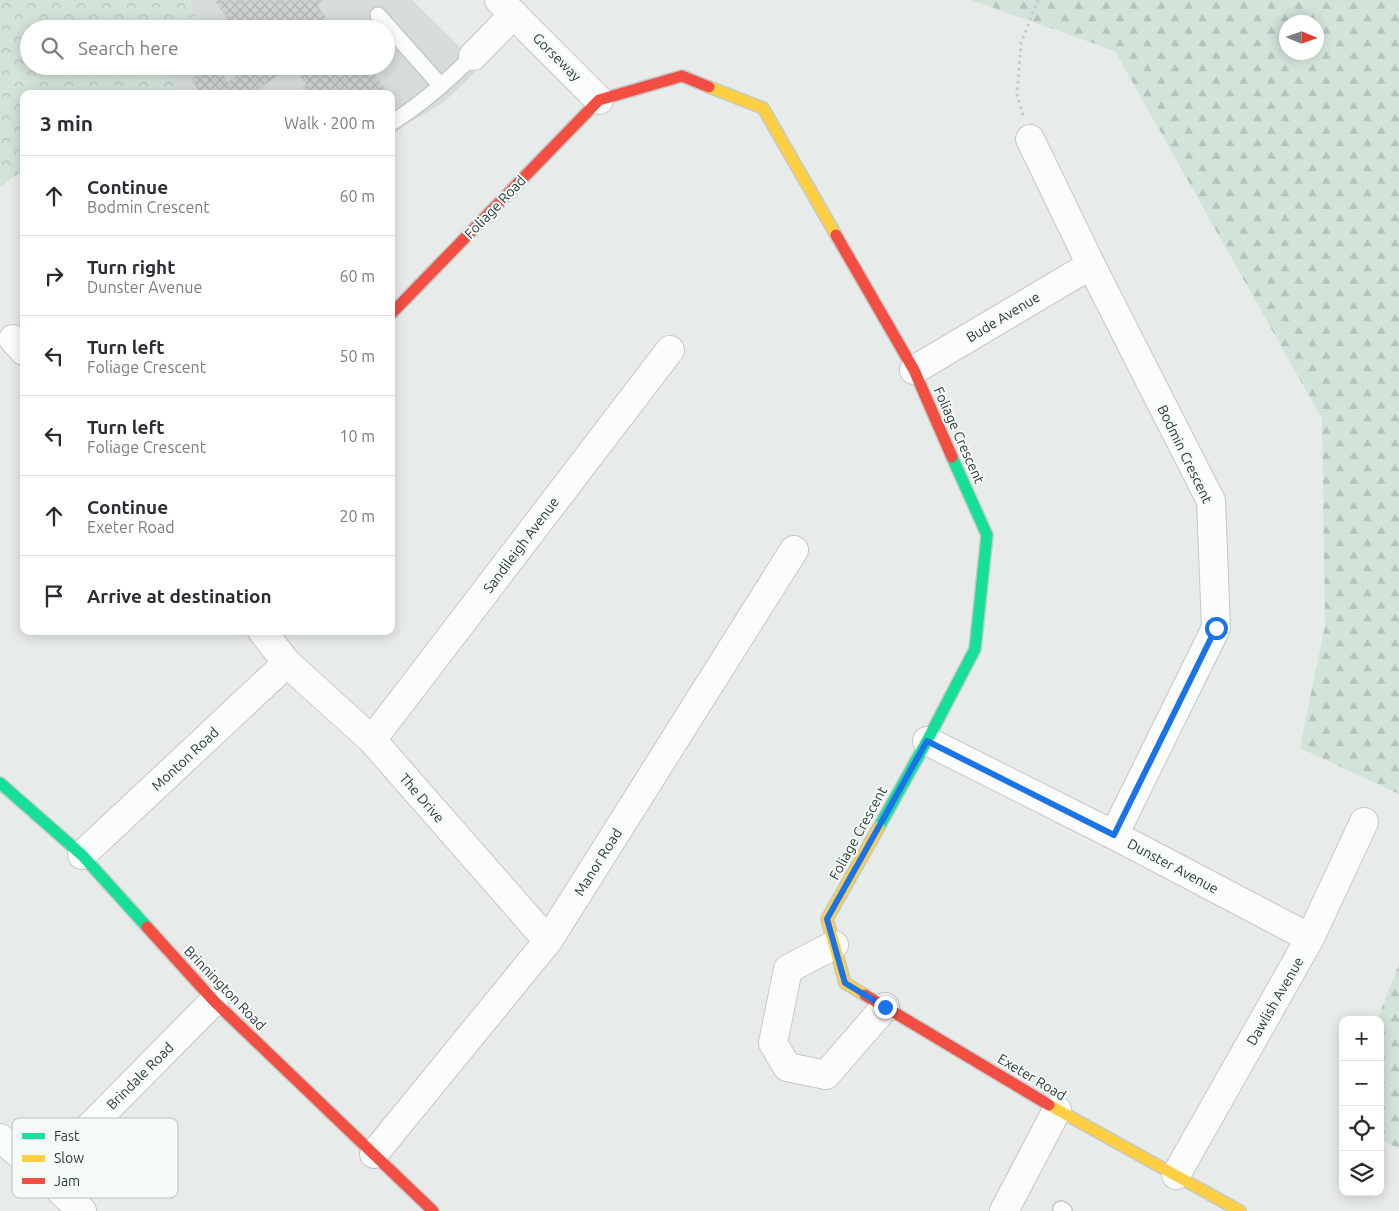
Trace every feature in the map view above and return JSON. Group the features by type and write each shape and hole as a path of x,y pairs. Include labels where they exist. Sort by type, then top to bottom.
{"street":[{"name":"Gorseway","path":"473,56 507,7 599,100"},
{"name":"Foliage Crescent","path":"599,100 682,76 762,108 914,370 987,535 974,649 927,741 827,919 834,946"},
{"name":"Foliage Road","path":"395,310 599,100"},
{"name":"Bodmin Crescent","path":"1030,139 1090,265 1211,501 1216,628 1114,835"},
{"name":"Bude Avenue","path":"914,370 1090,265"},
{"name":"Sandileigh Avenue","path":"372,740 670,350"},
{"name":"Manor Road","path":"374,1154 548,942 794,550"},
{"path":"265,635 287,663"},
{"name":"The Drive","path":"287,663 372,740 548,942"},
{"name":"Monton Road","path":"82,855 287,663"},
{"name":"Dunster Avenue","path":"927,741 1114,835 1310,938"},
{"name":"Brinnington Road","path":"0,783 82,855 214,1001 433,1211"},
{"name":"Dawlish Avenue","path":"1176,1175 1310,938 1364,822"},
{"path":"834,946 788,969 773,1042 787,1067 826,1075 885,1007"},
{"name":"Exeter Road","path":"834,946 845,983 1057,1110 1240,1211"},
{"name":"Brindale Road","path":"98,1118 214,1001"},
{"path":"1004,1211 1057,1110"},
{"path":"0,1138 12,1148"},
{"path":"68,1198 82,1211"}],"lane":[{"path":"378,16 382,20"},
{"path":"395,35 441,86"},
{"path":"395,121 412,110 473,56"}],"path":[{"path":"1030,139 1017,95 1021,44 1038,0"}],"shaded area":[{"path":"0,0 412,0 480,67 444,102 395,133 395,90 20,90 20,172 0,187"}],"green space":[{"path":"0,0 190,0 197,20 20,20 20,75 170,75 177,86 172,90 20,90 20,172 0,187"},
{"path":"971,0 1399,0 1399,794 1300,748 1325,625 1322,419 1115,51"},
{"path":"1399,964 1399,1149 1384,1141 1384,1016 1379,1016"}],"building":[{"path":"214,0 323,0 317,5 328,20 228,20"},
{"path":"197,75 223,75 228,82 237,75 278,75 258,90 198,90 191,79"},
{"path":"299,75 375,75 386,90 304,90 302,87 306,85"}],"traffic: fast":[{"path":"879,827 975,649 987,535 952,457"},
{"path":"0,783 82,855 147,927"}],"traffic: slow":[{"path":"709,87 763,108 836,235"},
{"path":"865,995 845,983 827,919 879,827"},
{"path":"1049,1105 1240,1211"}],"traffic: jam":[{"path":"395,310 599,100 682,76 709,87"},
{"path":"836,235 914,370 952,457"},
{"path":"147,927 214,1001 433,1211"},
{"path":"865,995 1049,1105"}],"route":[{"path":"885,1007 845,983 827,919 927,741 1114,835 1216,628"}]}
